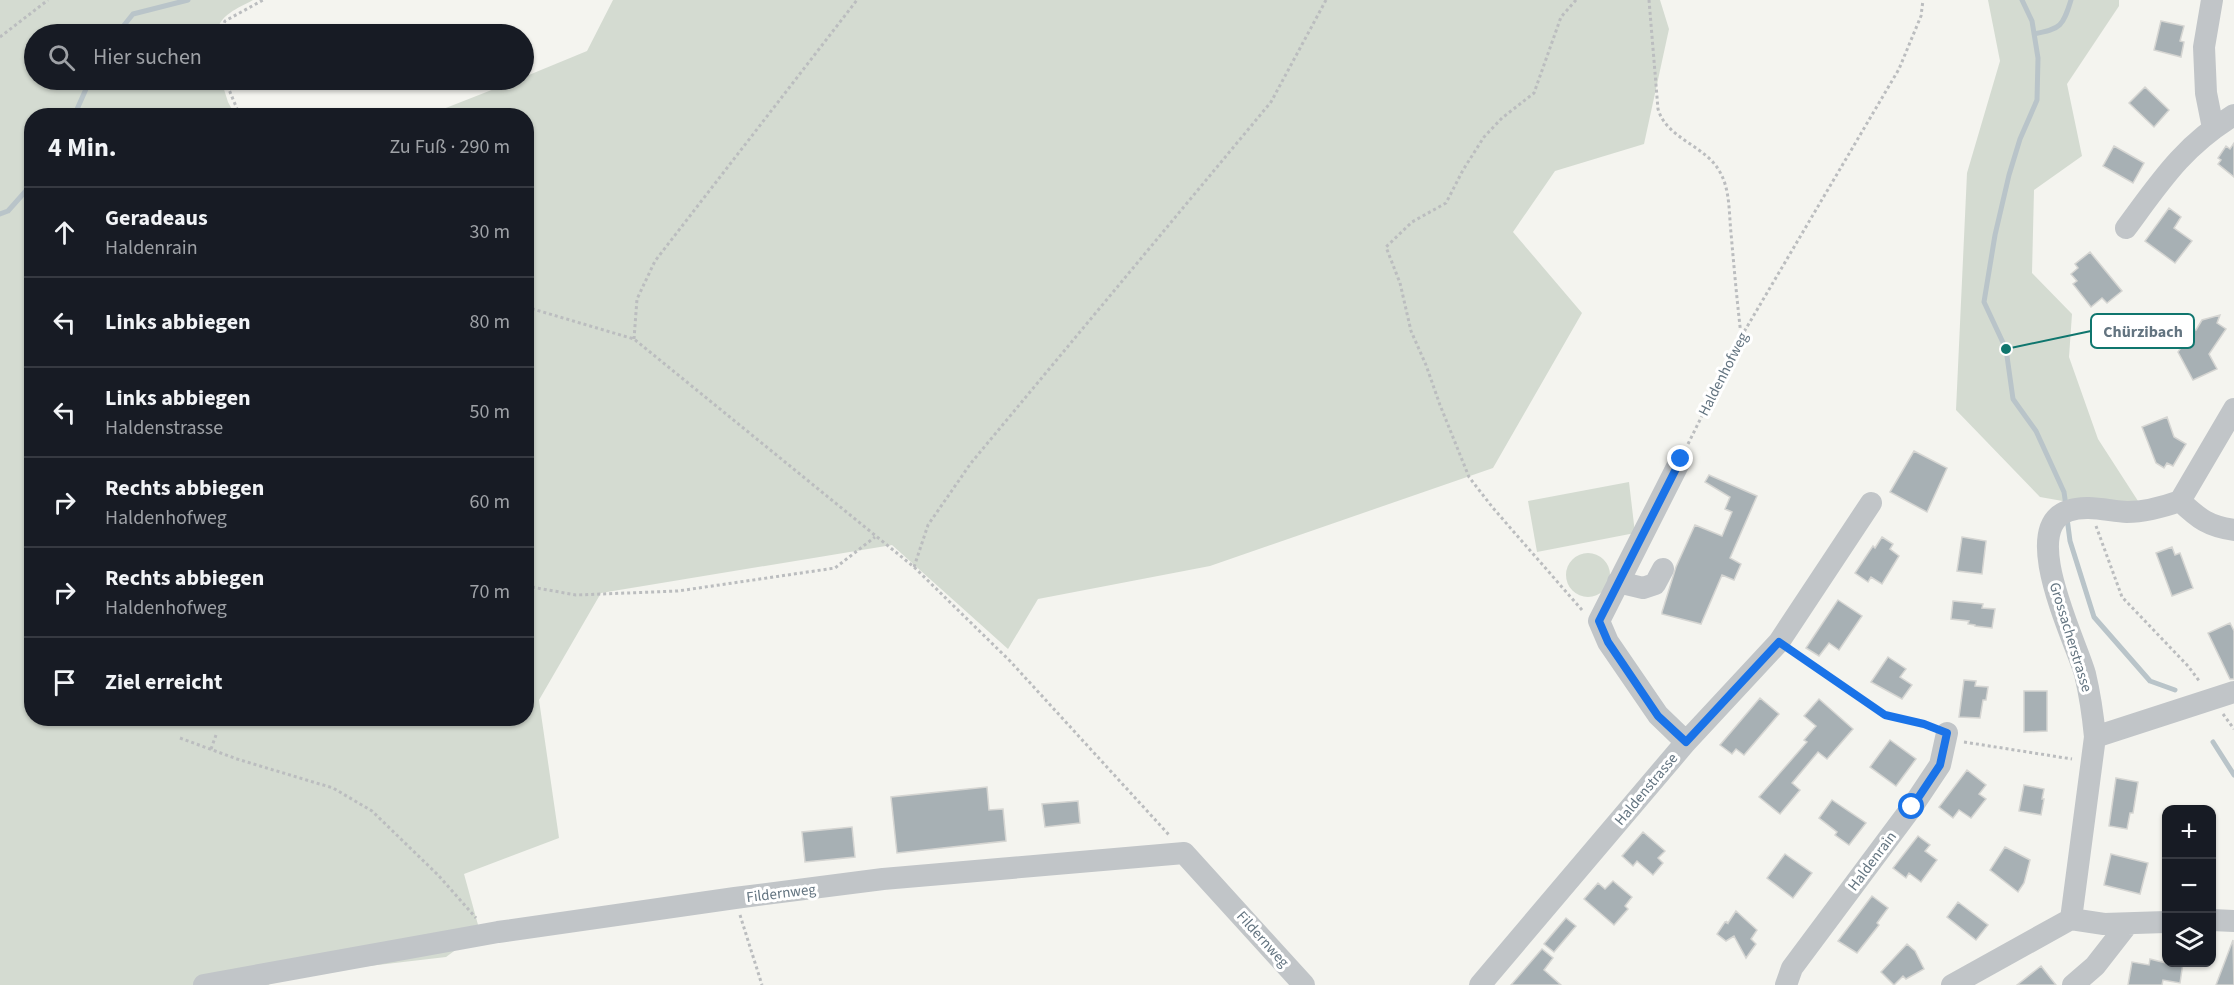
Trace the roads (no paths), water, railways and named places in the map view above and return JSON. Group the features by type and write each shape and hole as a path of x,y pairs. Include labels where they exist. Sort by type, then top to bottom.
{"street":[{"path":"2212,0 2204,47 2206,93 2213,128"},
{"path":"2126,228 2176,162 2196,141 2234,115"},
{"path":"2234,409 2180,501 2199,520 2234,530"},
{"path":"1681,459 1599,621 1608,642 1658,716 1686,742"},
{"name":"Grossacherstrasse","path":"2071,919 2095,737 2085,673 2053,584 2049,532 2074,510 2128,512 2157,509 2180,501"},
{"name":"Haldenstrasse","path":"1480,985 1686,742 1779,642 1871,503"},
{"path":"1618,582 1643,588 1655,584 1663,569"},
{"path":"2095,737 2223,696"},
{"name":"Haldenrain","path":"1786,985 1792,968 1912,807 1940,765 1947,733"},
{"name":"Fildernweg","path":"204,985 498,932 884,879 1184,853 1304,985"},
{"path":"1952,985 2071,919 2127,925 2162,922"},
{"path":"2216,920 2234,921"},
{"path":"2073,985 2095,966 2127,925"}],"waterway":[{"path":"125,24 133,14 188,0"},
{"path":"2022,0 2032,21 2038,58 2037,100 2020,139 2009,175 1995,235 1984,302 2006,349 2013,399 2036,431 2064,492 2066,506"},
{"path":"2034,34 2060,25 2066,16 2071,0"},
{"path":"78,108 86,90"},
{"path":"0,214 8,211 24,193"},
{"path":"2067,518 2070,541 2094,617 2150,681 2175,690"},
{"path":"2213,742 2234,775"}],"place":[{"name":"Chürzibach","path":"2006,349"}]}
